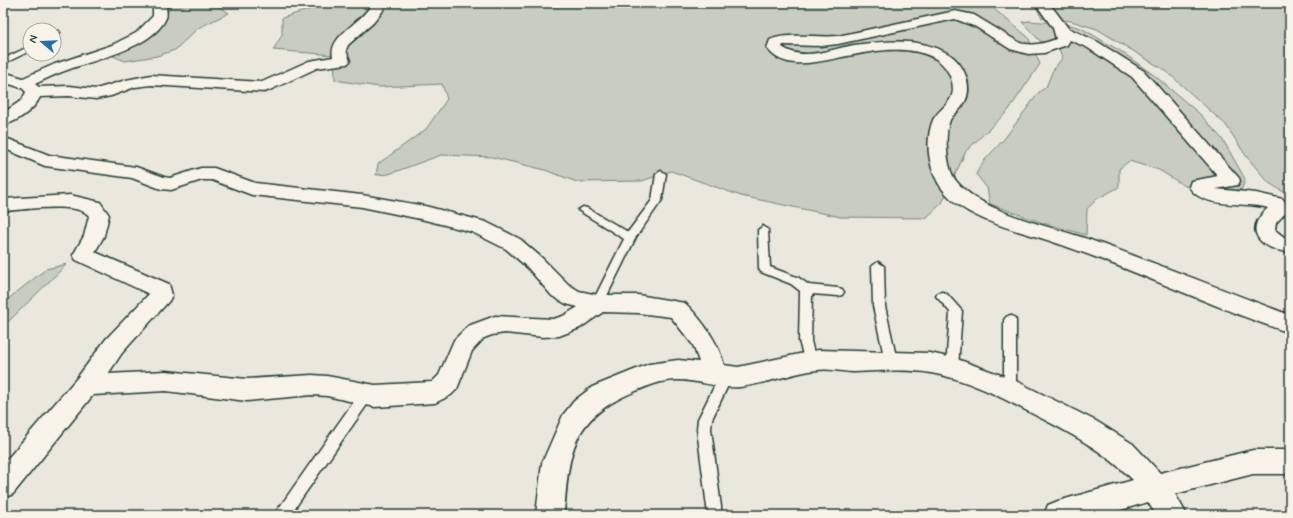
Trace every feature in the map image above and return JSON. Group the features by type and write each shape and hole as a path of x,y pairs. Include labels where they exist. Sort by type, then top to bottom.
{"street":[{"path":"29,88 54,69 116,48 138,36 155,24 160,17 158,6 160,3"},
{"path":"3,77 29,88 105,93 132,83 151,80 264,87 314,64 342,61 339,50 341,43 368,20 375,12 379,3"},
{"path":"1042,3 1063,31 1092,45 1138,74 1230,178 1231,181 1205,183 1198,185 1198,188 1210,195 1259,199 1276,204 1279,209 1267,221 1264,227 1265,233 1279,244 1290,245"},
{"path":"1063,31 1064,40 1056,45 1045,48 1024,48 1010,44 968,19 954,15 838,40 821,42 781,40 775,43 774,48 780,53 811,59 853,50 890,45 912,47 941,56 958,72 960,84 957,103 942,118 940,128 940,161 942,175 953,189 973,204 1000,218 1070,240 1290,324"},
{"path":"3,120 29,103 34,95 29,88"},
{"path":"3,142 45,160 136,173 161,183 172,184 201,174 214,174 252,189 362,201 425,213 479,227 521,251 560,290 574,298 598,303 638,304 677,309 700,338 720,374"},
{"path":"3,205 70,201 93,207 99,215 94,236 83,255 87,259 161,290 161,295 114,346 86,385 3,485"},
{"path":"86,385 166,381 247,390 278,386 312,385 327,386 366,396 442,390 448,384 460,350 466,340 477,332 490,325 501,323 554,328 568,323 587,313 598,303"},
{"path":"550,515 555,463 572,423 583,409 601,395 649,374 678,370 738,377 768,372 818,360 855,362 871,360 930,363 983,378 1087,429 1124,453 1144,473 1173,515"},
{"path":"1058,515 1154,487 1253,462 1290,462"}],"lane":[{"path":"3,62 22,52"},
{"path":"598,303 630,238 657,200 661,174"},
{"path":"582,210 630,238"},
{"path":"763,230 765,269 795,281 806,289 838,292"},
{"path":"878,266 879,306 891,361"},
{"path":"806,289 805,341 810,361"},
{"path":"942,296 956,311 952,368"},
{"path":"1010,320 1010,390"},
{"path":"715,515 704,429 705,419 720,374"},
{"path":"281,515 366,396"}],"shaded area":[{"path":"171,3 208,4 216,6 229,13 198,28 175,50 157,56 125,61 113,56 165,20"},
{"path":"330,3 990,3 988,4 1028,37 1040,64 1008,111 966,151 942,203 926,218 841,217 741,196 671,171 642,181 577,182 545,170 492,157 441,155 389,174 376,175 378,164 426,129 447,99 442,84 379,87 335,80 334,55 273,50 282,35 282,18"},
{"path":"1030,3 1290,3 1290,196 1269,183 1246,156 1226,125 1166,71 1097,29 1071,21 1042,18 1037,9"},
{"path":"1029,21 1066,24 1081,28 1122,52 1155,76 1201,115 1223,140 1245,179 1242,189 1225,192 1185,186 1159,170 1129,161 1119,169 1119,187 1097,199 1087,209 1086,235 1043,223 990,204 987,188 976,174 983,162 1005,138 1039,92 1046,87 1052,72 1062,58 1059,48 1040,41 1022,22"},
{"path":"67,264 8,322 3,325 3,303 46,269"}]}
